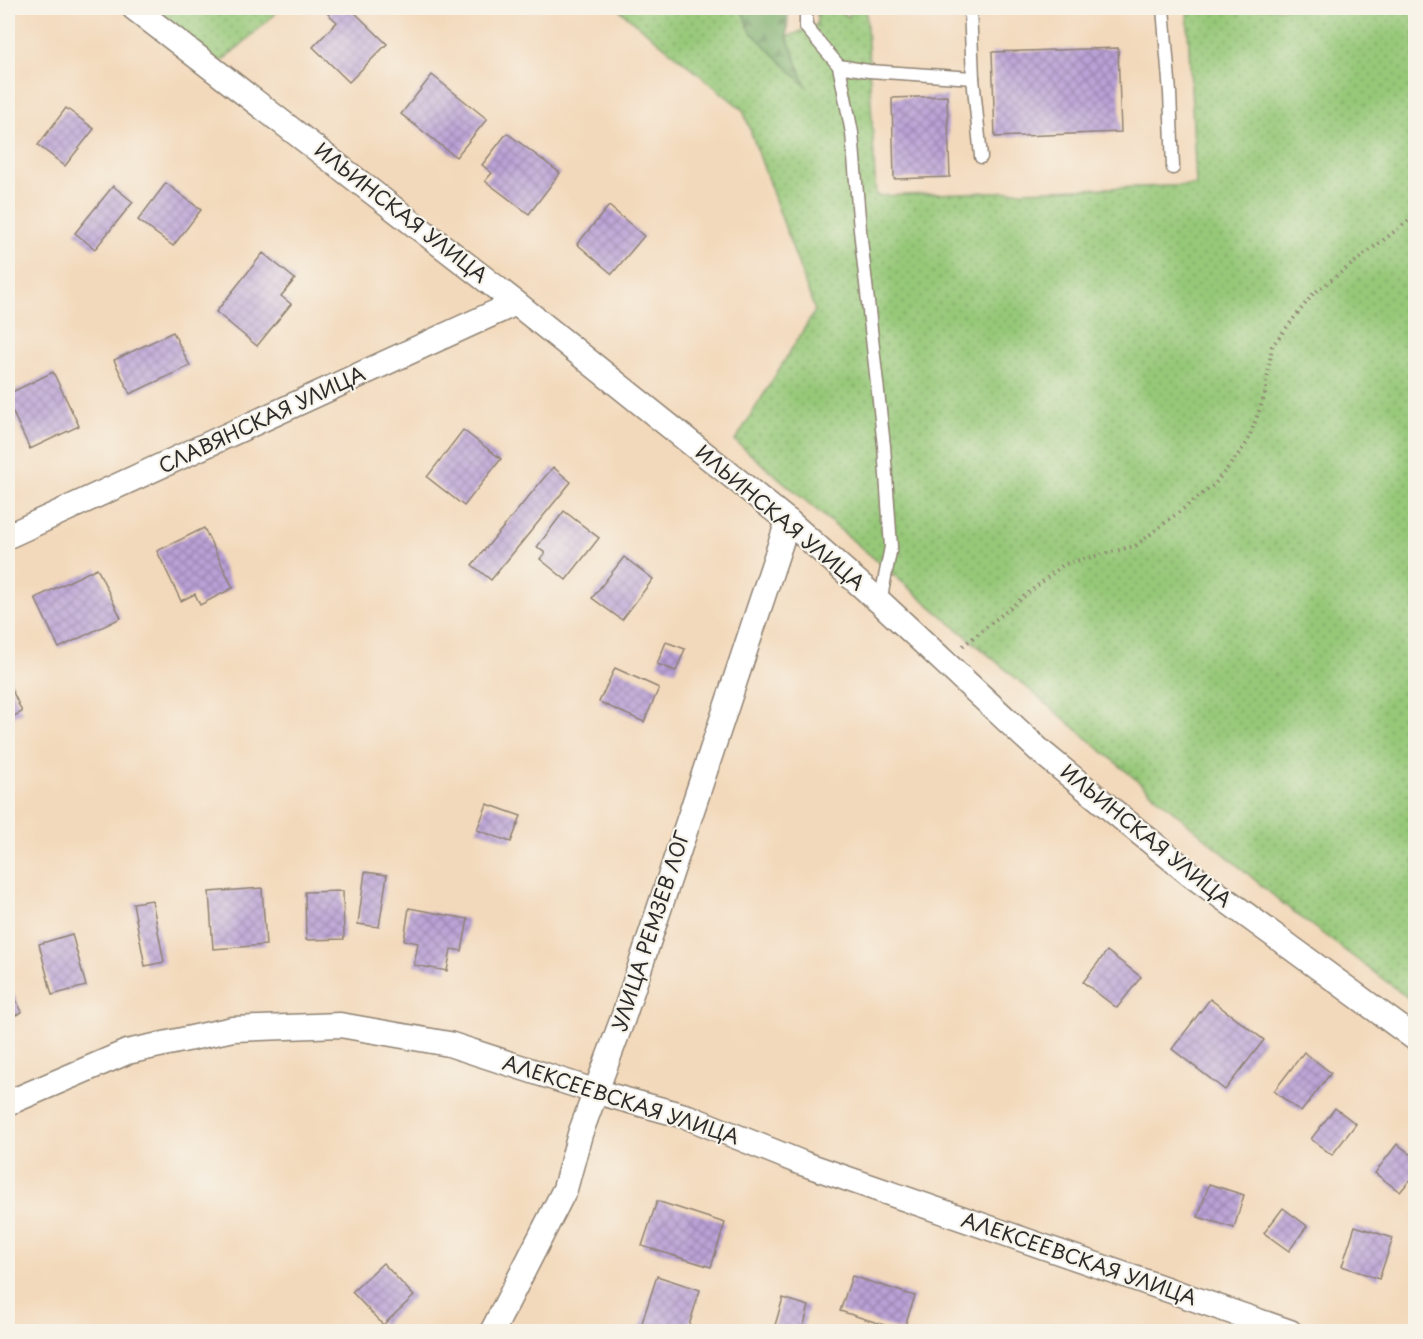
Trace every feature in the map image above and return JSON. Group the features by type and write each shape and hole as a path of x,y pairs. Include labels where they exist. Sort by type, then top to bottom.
{"street":[{"name":"ИЛЬИНСКАЯ УЛИЦА","path":"134,8 516,303 788,521 880,602 1040,750 1189,873 1416,1039"},
{"name":"СЛАВЯНСКАЯ УЛИЦА","path":"8,536 516,303"},
{"name":"УЛИЦА РЕМЗЕВ ЛОГ","path":"492,1332 565,1189 580,1134 597,1092 788,521"},
{"name":"АЛЕКСЕЕВСКАЯ УЛИЦА","path":"8,1103 127,1052 233,1029 340,1025 449,1044 597,1092 688,1118 802,1163 1290,1332"}],"lane":[{"path":"806,8 806,27 838,66 852,133 860,230 884,446 891,547 880,602"},
{"path":"970,8 973,78 981,157"},
{"path":"1162,8 1170,93 1173,168"},
{"path":"838,66 869,71 973,78"}],"path":[{"path":"943,662 1064,564 1134,546 1214,485 1247,443 1265,395 1272,346 1313,294 1416,215"}],"green space":[{"path":"131,8 281,8 207,73"},
{"path":"617,8 741,8 751,32 805,84 787,37 817,25 817,8 833,8 849,17 852,8 866,8 876,196 1196,185 1187,8 1415,8 1415,1003 1287,907 735,441 815,311 743,110"},
{"path":"741,8 788,8 787,37 806,86 751,32"}],"building":[{"path":"333,8 350,8 387,44 349,82 313,47 337,22 327,13"},
{"path":"1118,48 1121,132 995,137 992,52"},
{"path":"432,75 487,119 456,157 401,114"},
{"path":"947,96 950,177 894,179 892,98"},
{"path":"66,108 94,129 65,166 38,145"},
{"path":"507,133 560,173 529,214 485,181 492,173 482,165"},
{"path":"166,183 201,210 173,246 138,220"},
{"path":"113,186 133,202 95,249 75,233"},
{"path":"609,206 644,236 612,274 577,244"},
{"path":"263,253 295,279 281,296 291,304 257,346 216,312"},
{"path":"173,332 190,366 130,394 114,360"},
{"path":"53,372 79,426 30,449 8,402 8,394"},
{"path":"463,430 501,459 464,506 427,477"},
{"path":"553,467 571,482 491,580 472,565"},
{"path":"564,511 599,538 566,580 540,559 545,553 537,547"},
{"path":"204,528 233,588 200,605 195,594 181,601 157,551"},
{"path":"624,557 653,579 622,620 592,598"},
{"path":"97,568 121,618 59,648 35,598"},
{"path":"666,642 685,649 676,671 657,664"},
{"path":"615,668 659,688 644,722 599,702"},
{"path":"8,681 22,712 8,719"},
{"path":"487,804 521,816 511,842 477,830"},
{"path":"365,872 387,875 379,927 358,924"},
{"path":"262,888 266,945 213,949 209,892"},
{"path":"343,891 344,939 306,940 305,892"},
{"path":"152,900 164,962 145,966 133,903"},
{"path":"409,908 468,919 462,951 451,949 447,971 414,965 418,943 404,940"},
{"path":"72,934 86,986 52,995 39,944"},
{"path":"1107,951 1141,977 1117,1008 1083,982"},
{"path":"8,983 22,1012 8,1019"},
{"path":"1210,999 1264,1040 1225,1090 1172,1049"},
{"path":"1304,1052 1331,1073 1301,1112 1274,1091"},
{"path":"1335,1108 1356,1124 1332,1155 1311,1139"},
{"path":"1397,1144 1416,1158 1416,1173 1400,1192 1375,1173"},
{"path":"1209,1184 1244,1195 1234,1228 1198,1217"},
{"path":"657,1201 725,1223 711,1267 642,1246"},
{"path":"1283,1208 1307,1226 1289,1251 1264,1233"},
{"path":"1355,1226 1393,1238 1379,1279 1342,1266"},
{"path":"383,1263 414,1296 383,1325 352,1292"},
{"path":"657,1276 700,1290 687,1332 639,1332"},
{"path":"852,1276 915,1296 903,1331 840,1311"},
{"path":"783,1298 809,1306 802,1332 773,1332"}]}
